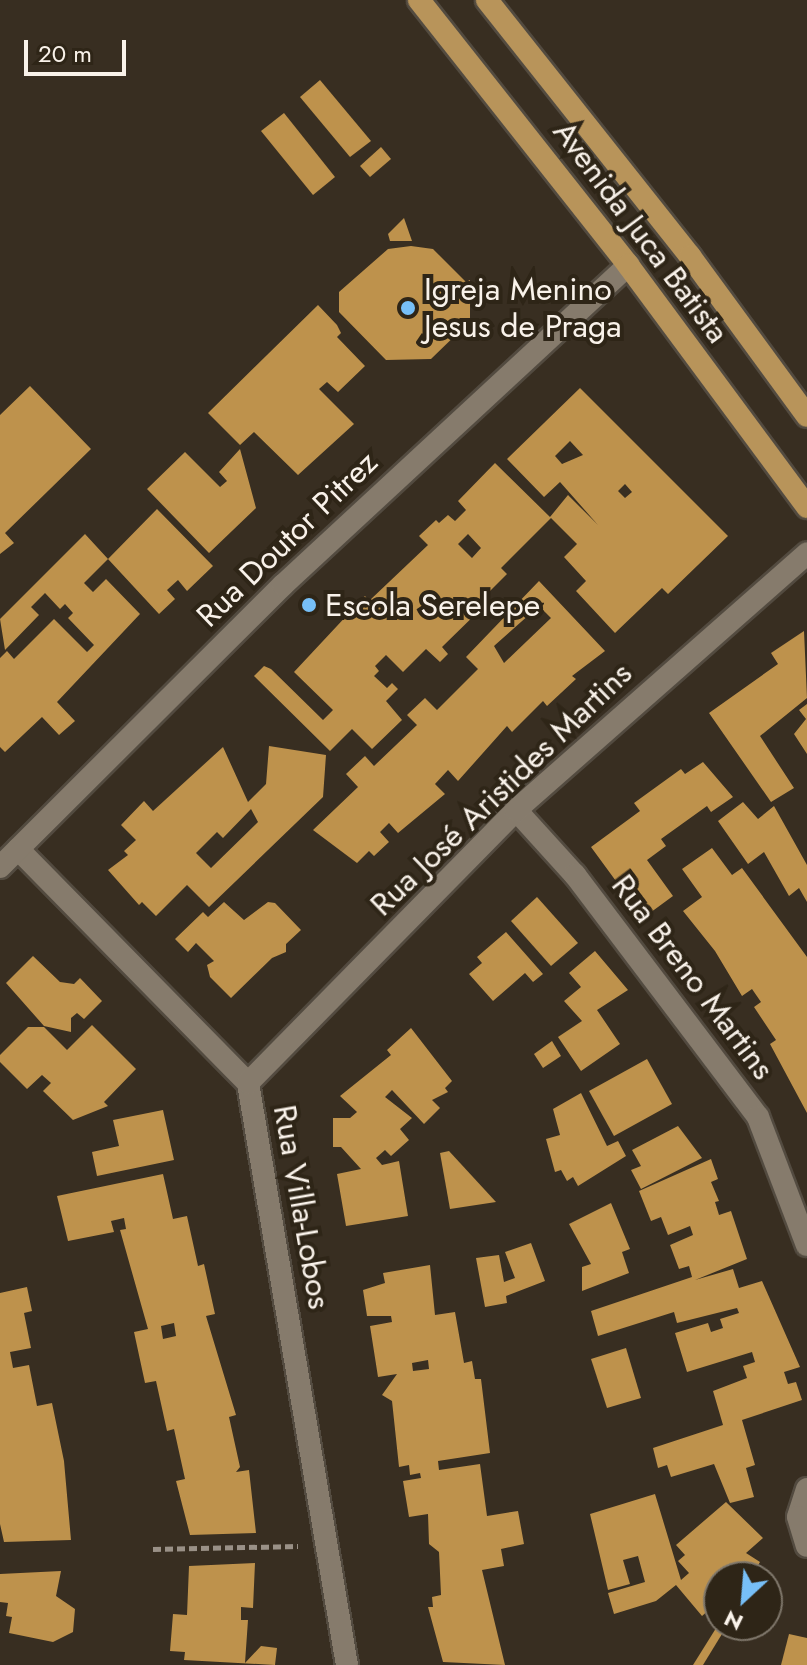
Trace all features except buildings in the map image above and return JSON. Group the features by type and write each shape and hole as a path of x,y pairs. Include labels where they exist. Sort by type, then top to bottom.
{"main road":[{"name":"Avenida Juca Batista","path":"419,0 628,265 807,507"},
{"name":"Avenida Juca Batista","path":"487,0 690,256 807,416"}],"street":[{"name":"Rua Doutor Pitrez","path":"0,867 283,585 628,265"},
{"name":"Rua José Aristides Martins","path":"248,1083 516,810 807,553"},
{"name":"Rua Breno Martins","path":"516,810 575,875 758,1117 807,1245"},
{"name":"Rua Villa-Lobos","path":"18,849 248,1083 347,1665"},
{"path":"807,1489 798,1517 807,1546"}],"path":[{"path":"153,1549 327,1545"}],"place":[{"name":"Igreja Menino Jesus de Praga","path":"408,308"},
{"name":"Escola Serelepe","path":"309,605"}]}
